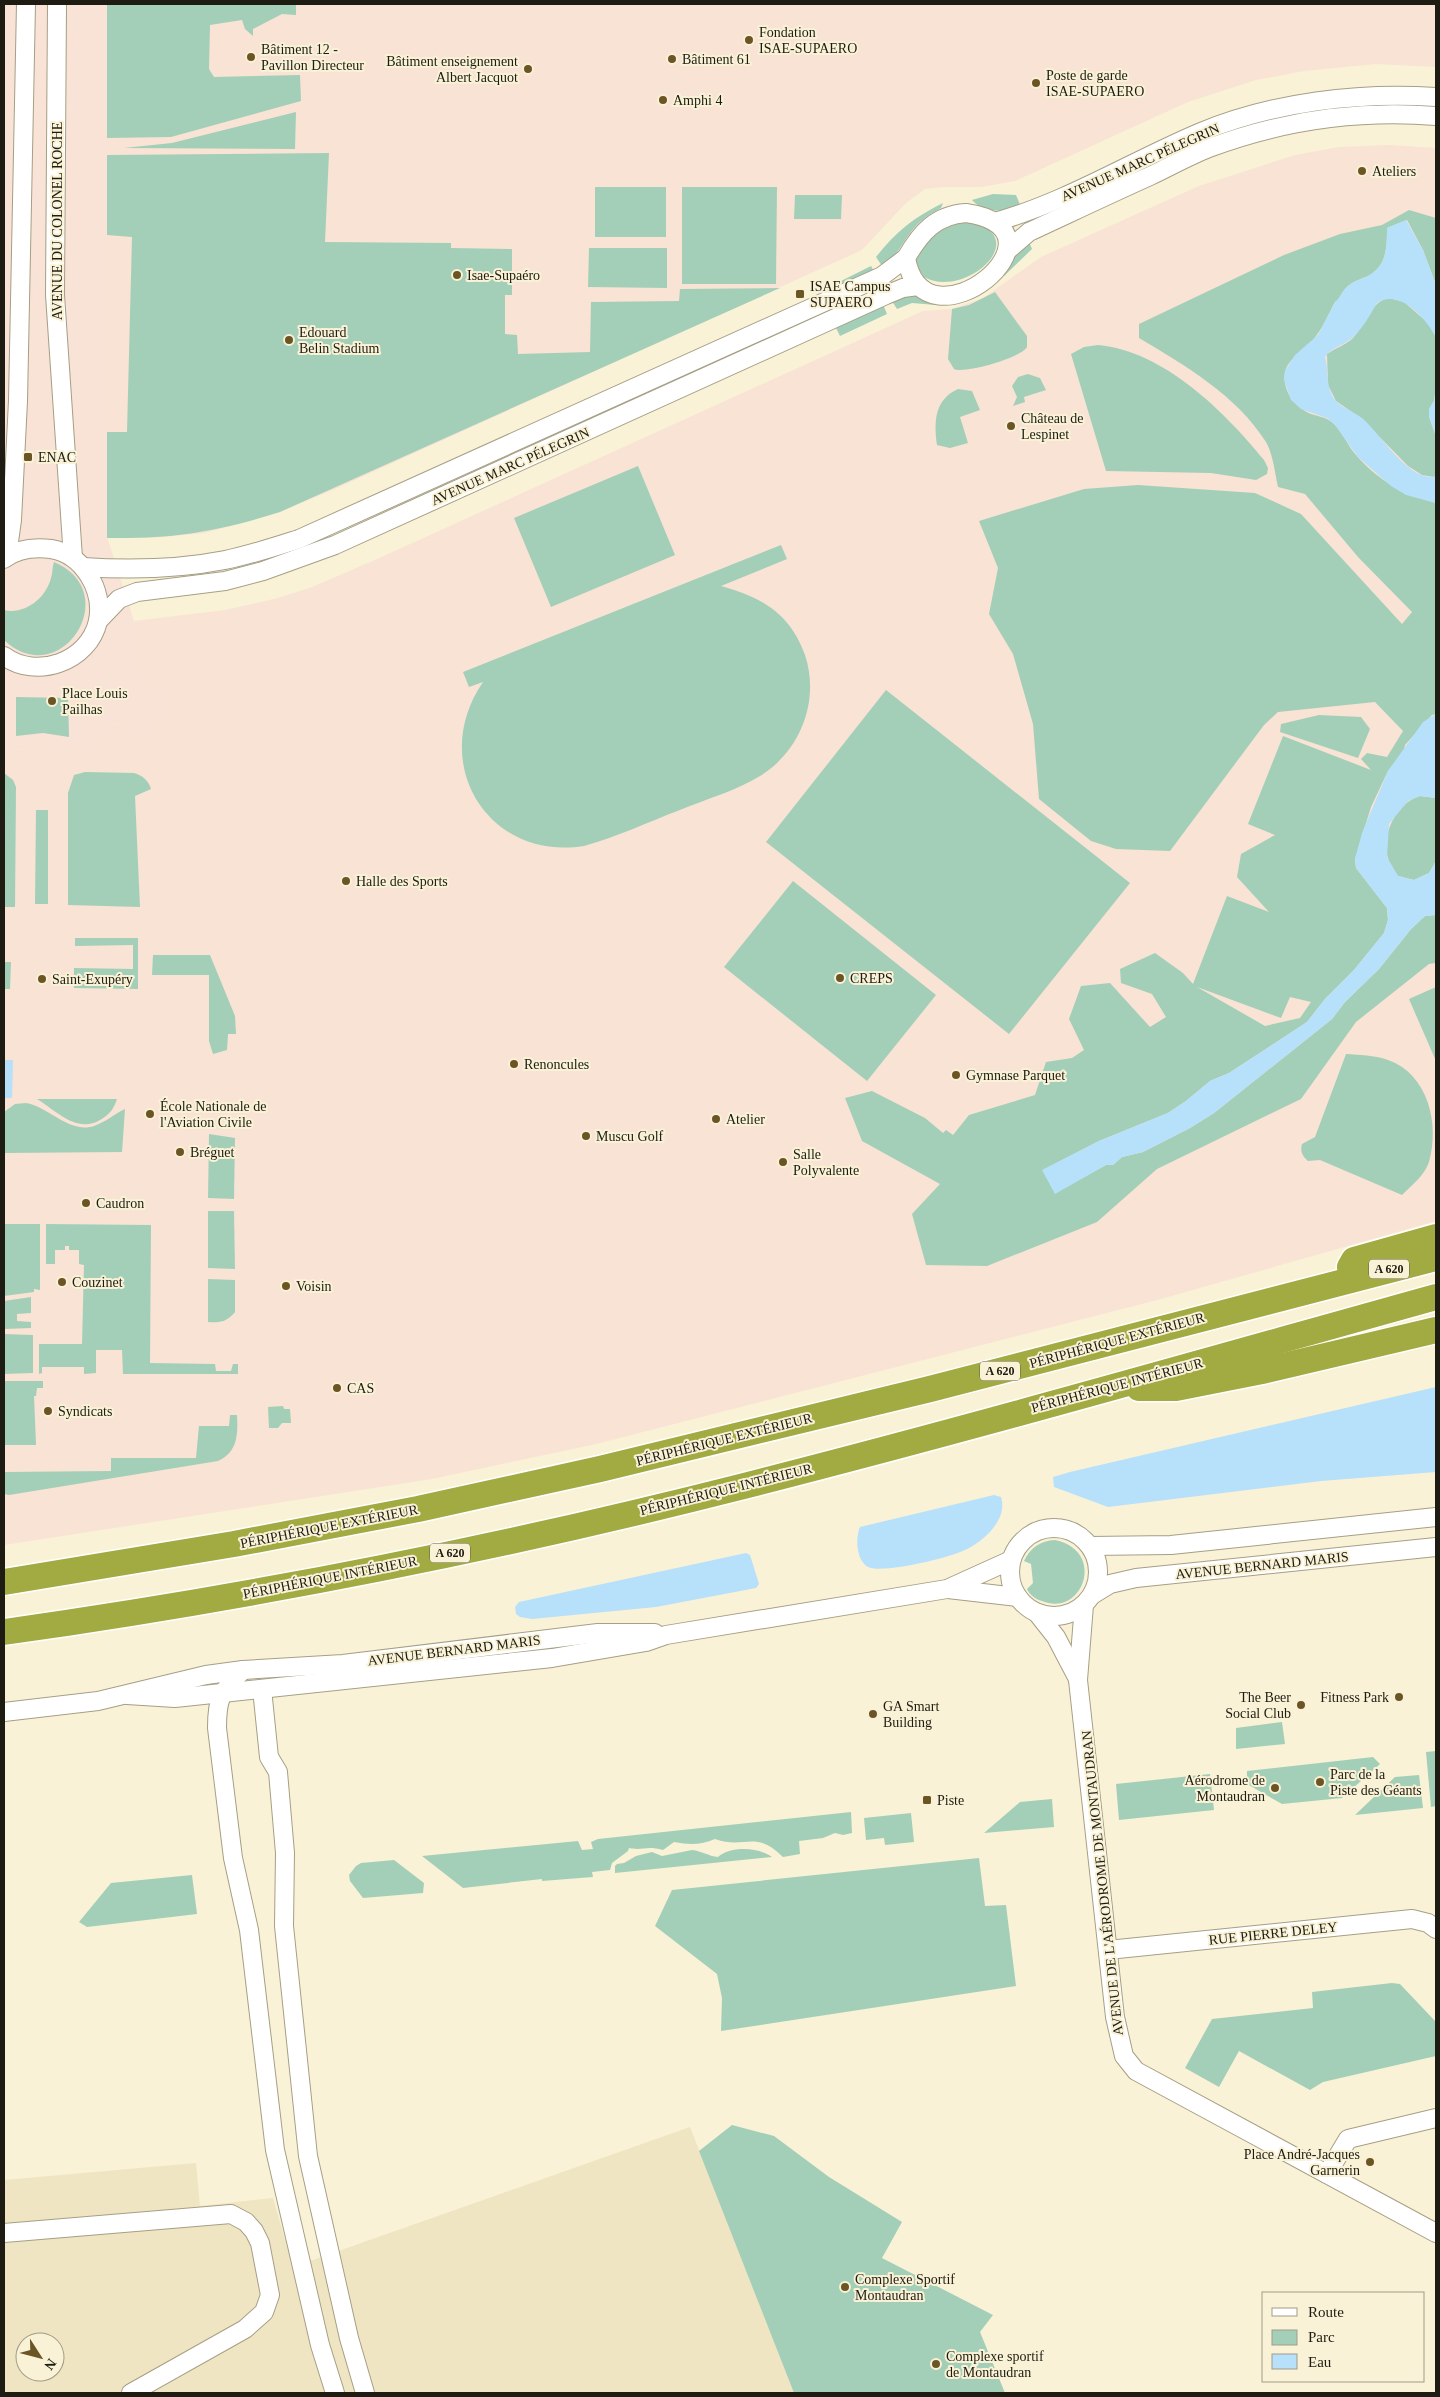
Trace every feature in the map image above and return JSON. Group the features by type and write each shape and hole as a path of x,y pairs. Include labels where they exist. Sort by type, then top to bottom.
{"highway":[{"path":"1342,1281 1354,1260 1436,1237"},
{"name":"PÉRIPHÉRIQUE EXTÉRIEUR","path":"4,1582 263,1539 418,1510 600,1470 930,1389 1436,1258"},
{"name":"PÉRIPHÉRIQUE INTÉRIEUR","path":"4,1632 232,1597 405,1563 595,1522 753,1483 1436,1297"},
{"path":"1111,1387 1176,1388 1262,1371 1436,1330"}],"street":[{"path":"6,557 12,520 18,401 26,4"},
{"name":"AVENUE DU COLONEL ROCHE","path":"58,4 55,296 78,563"},
{"name":"AVENUE MARC PÉLEGRIN","path":"995,222 1027,213 1202,132 1259,114 1314,102 1363,96 1436,97"},
{"name":"AVENUE MARC PÉLEGRIN","path":"1008,250 1030,232 1172,165 1208,149 1262,131 1309,121 1362,115 1405,113 1436,116"},
{"path":"966,213 982,216 995,222 1007,239 1008,250 1001,265 982,283 962,292 944,296 918,286 908,271 906,258 921,236 933,224 949,214 966,213"},
{"name":"AVENUE MARC PÉLEGRIN","path":"78,563 149,568 185,565 224,560 299,539 882,276 906,258"},
{"name":"AVENUE MARC PÉLEGRIN","path":"4,656 26,667 44,668 60,664 75,655 87,642 98,621 119,599 137,592 225,581 263,571 335,545 886,295 903,288 918,286"},
{"path":"6,557 22,549 39,547 57,550 78,563 92,580 97,595 98,621"},
{"name":"AVENUE BERNARD MARIS","path":"1090,1546 1171,1545 1436,1517"},
{"path":"1046,1528 1059,1528 1071,1531 1082,1537 1090,1546 1096,1558 1098,1570 1097,1583 1088,1600 1073,1612 1049,1616 1037,1613 1026,1606 1018,1597 1011,1579 1011,1560 1024,1539 1034,1532 1046,1528"},
{"name":"AVENUE BERNARD MARIS","path":"1088,1600 1110,1584 1136,1578 1436,1546"},
{"name":"AVENUE BERNARD MARIS","path":"127,1696 175,1698 552,1658 646,1642 666,1635 947,1589 1011,1560"},
{"name":"AVENUE BERNARD MARIS","path":"947,1589 1018,1597"},
{"name":"AVENUE DE L'AÉRODROME DE MONTAUDRAN","path":"1088,1600 1078,1680 1118,2036 1128,2064 1145,2077 1436,2233"},
{"name":"AVENUE DE L'AÉRODROME DE MONTAUDRAN","path":"1037,1613 1056,1637 1078,1680"},
{"name":"AVENUE BERNARD MARIS","path":"4,1712 127,1696 206,1675 243,1670 343,1664 598,1634 644,1632 666,1635"},
{"path":"335,2393 320,2346 275,2150 250,1930 233,1858 217,1730 217,1709 221,1693 243,1670 262,1689 269,1757 278,1772 285,1853 284,1926 308,2156 349,2338 365,2393"},
{"name":"RUE PIERRE DELEY","path":"1108,1950 1412,1919 1428,1923 1436,1929"},
{"path":"1327,2174 1348,2138 1436,2118"},
{"path":"4,2233 231,2214 246,2222 254,2231 260,2243 270,2288 269,2303 264,2312 245,2329 131,2393"}],"shaded area":[{"path":"4,4 107,4 107,537 134,621 134,682 154,683 162,686 172,713 153,734 129,734 129,724 100,723 100,749 49,749 49,736 37,736 36,749 4,750"},
{"name":"Isae-Supaéro","path":"107,4 1436,4 1436,67 1376,64 1304,71 1256,80 1188,102 1015,181 981,187 925,189 906,203 862,250 333,490 279,512 205,533 151,538 107,538"},
{"name":"CREPS","path":"1389,145 1436,148 1436,1221 1161,1299 596,1444 432,1479 4,1545 4,750 36,749 36,736 49,736 49,749 100,749 100,723 129,724 129,734 152,734 148,722 172,713 162,687 156,688 154,683 134,682 134,621 225,610 278,598 312,587 923,311 952,309 983,298 1041,257 1199,186 1295,155 1339,147"},
{"path":"690,2127 794,2393 4,2393 4,2180 196,2163 200,2206 273,2198 293,2267"}],"green space":[{"path":"107,4 296,4 296,15 282,14 253,29 253,36 245,29 242,20 210,25 209,69 214,77 300,75 301,101 171,137 107,138"},
{"path":"296,112 295,149 124,148 172,143"},
{"path":"329,153 325,242 451,243 451,248 512,249 512,295 505,295 505,334 517,335 518,354 590,352 591,302 679,301 680,289 780,288 280,512 236,525 195,533 153,537 107,538 107,432 127,432 132,237 107,235 107,155"},
{"path":"595,187 666,187 666,237 595,237"},
{"path":"682,187 777,187 776,284 682,284"},
{"path":"993,194 1016,195 1021,207 995,211 983,208 972,200"},
{"path":"795,195 842,195 841,219 794,219"},
{"path":"943,203 941,208 930,214 914,228 884,269 876,257 884,248 906,226"},
{"path":"1409,210 1436,218 1436,285 1423,250 1407,220 1387,228 1385,255 1379,267 1368,276 1354,282 1345,289 1335,302 1314,339 1288,365 1285,372 1285,385 1290,397 1299,407 1334,424 1350,448 1374,473 1393,486 1413,496 1436,503 1436,714 1432,715 1405,745 1404,751 1388,771 1371,807 1355,859 1356,868 1387,908 1388,920 1384,933 1354,970 1325,999 1307,1022 1229,1073 1210,1081 1168,1113 1099,1141 1043,1170 1055,1193 1106,1165 1113,1165 1122,1157 1143,1152 1190,1128 1214,1113 1332,1019 1345,1002 1379,969 1411,929 1425,916 1436,915 1436,963 1429,964 1356,1022 1301,1099 1157,1169 1097,1222 987,1266 926,1265 912,1214 940,1184 862,1141 845,1098 872,1091 925,1118 943,1133 946,1130 953,1135 969,1115 1035,1095 1046,1062 1072,1058 1084,1050 1069,1019 1081,986 1110,983 1150,1027 1166,1017 1152,994 1121,983 1120,969 1155,953 1183,973 1193,984 1227,896 1269,912 1237,877 1241,854 1275,835 1248,824 1283,736 1371,770 1361,759 1367,753 1387,757 1403,731 1375,702 1278,712 1264,725 1170,851 1116,849 1091,841 1039,799 1033,724 1013,654 989,614 998,568 979,521 1084,489 1138,485 1255,493 1301,514 1402,624 1412,612 1358,557 1305,494 1278,487 1268,447 1254,425 1209,383 1139,338 1139,324 1284,255 1340,234 1382,225","holes":["1197,987 1281,1018 1290,997 1311,1002 1300,1018 1265,1026"]},
{"path":"966,222 988,229 995,238 996,249 990,260 968,277 953,281 938,282 924,277 916,259 922,245 943,229"},
{"path":"1027,237 1032,249 1004,276 1005,265"},
{"path":"589,248 667,248 667,288 588,287"},
{"path":"871,266 875,273 844,287 841,281"},
{"path":"995,292 1027,336 1027,347 1015,356 992,364 969,369 954,369 948,359 952,309 969,305"},
{"path":"915,294 933,300 936,305 912,303 897,309 890,298"},
{"path":"1389,298 1404,302 1427,322 1436,337 1436,387 1434,401 1429,409 1429,417 1436,436 1436,476 1434,477 1422,475 1408,466 1362,419 1336,401 1328,385 1327,354 1353,338 1377,304"},
{"path":"882,302 887,314 840,336 834,324"},
{"path":"1098,345 1122,350 1146,359 1169,371 1191,387 1231,423 1264,460 1268,468 1267,474 1256,480 1211,473 1106,471 1071,354 1084,347"},
{"path":"1028,374 1040,378 1046,390 1024,397 1025,402 1013,406 1017,397 1012,386 1018,377"},
{"path":"958,389 972,391 980,410 960,417 968,443 950,448 937,445 937,412 944,399"},
{"path":"638,466 675,555 551,607 514,518"},
{"path":"781,545 787,559 721,586 749,596 772,609 791,628 799,640 805,655 810,689 804,723 786,753 774,765 760,776 731,790 620,834 584,846 550,847 520,838 495,822 476,800 465,773 462,743 468,713 483,682 469,687 463,672"},
{"path":"54,562 75,576 84,595 85,614 77,632 63,647 46,655 25,653 4,640 4,610 19,610 34,603 48,585 52,576"},
{"path":"886,690 1130,883 1009,1034 766,842"},
{"path":"16,697 68,698 69,737 43,733 16,736"},
{"path":"1319,715 1361,717 1370,729 1358,758 1280,732 1281,724"},
{"path":"85,772 134,773 140,775 149,783 151,789 135,796 140,907 68,905 68,793 74,775"},
{"path":"4,773 13,780 16,787 15,907 4,907"},
{"path":"1420,796 1436,798 1436,861 1429,873 1414,880 1398,876 1389,863 1386,849 1389,830 1397,813 1404,805"},
{"path":"36,810 48,810 48,904 35,904"},
{"path":"793,881 936,995 867,1081 724,967"},
{"path":"75,938 138,938 138,989 74,988 74,968 133,969 133,945 75,946"},
{"path":"153,955 210,955 235,1016 236,1034 228,1034 227,1050 213,1054 209,1041 209,975 152,975"},
{"path":"4,962 11,962 10,989 4,989"},
{"path":"1436,987 1436,1061 1409,999"},
{"path":"1346,1054 1377,1057 1402,1067 1413,1076 1428,1102 1433,1132 1429,1162 1421,1176 1402,1195 1320,1160 1308,1161 1302,1153 1302,1144 1315,1137"},
{"path":"37,1099 117,1099 113,1109 106,1116 91,1124 83,1124 67,1119"},
{"path":"26,1103 35,1105 68,1123 85,1127 94,1126 125,1109 122,1152 4,1153 4,1112 15,1104"},
{"path":"209,1134 235,1138 234,1199 208,1198"},
{"path":"208,1211 234,1211 235,1269 208,1268"},
{"path":"4,1224 40,1224 40,1290 34,1289 34,1292 4,1296"},
{"path":"46,1224 151,1225 150,1363 215,1364 216,1371 231,1371 233,1364 238,1364 238,1374 123,1374 122,1350 96,1350 96,1373 84,1374 84,1367 42,1367 42,1373 39,1374 39,1344 82,1344 84,1265 79,1264 79,1250 69,1250 69,1246 65,1246 65,1250 55,1250 55,1264 46,1264"},
{"path":"208,1279 235,1280 235,1312 223,1321 208,1322"},
{"path":"31,1297 31,1313 17,1314 17,1321 31,1322 31,1328 4,1329 4,1301"},
{"path":"4,1334 33,1335 33,1373 4,1374"},
{"path":"4,1381 43,1381 43,1388 37,1388 36,1396 34,1396 36,1445 4,1445"},
{"path":"283,1406 284,1409 290,1409 291,1423 282,1423 278,1428 269,1428 268,1407"},
{"path":"230,1415 237,1415 237,1436 230,1453 218,1461 9,1495 4,1494 4,1472 111,1471 111,1458 196,1458 199,1426 229,1426"},
{"path":"1055,1540 1071,1546 1081,1557 1085,1569 1083,1581 1078,1592 1069,1600 1056,1604 1033,1597 1027,1589 1033,1583 1031,1564 1024,1561 1036,1546"},
{"path":"1282,1722 1285,1744 1236,1749 1236,1728"},
{"path":"1436,1751 1436,1806 1431,1807 1426,1752"},
{"path":"1373,1757 1380,1764 1342,1798 1282,1804 1247,1784 1247,1771"},
{"path":"1210,1774 1214,1810 1119,1820 1116,1784"},
{"path":"1419,1775 1423,1808 1355,1815 1395,1777"},
{"path":"1052,1799 1054,1827 984,1833 1020,1802"},
{"path":"851,1812 852,1833 843,1835 835,1833 823,1838 799,1841 800,1854 783,1857 765,1844 757,1842 734,1843 715,1839 695,1844 674,1842 663,1850 629,1848 628,1851 612,1863 610,1870 592,1872 593,1877 542,1881 542,1879 463,1888 422,1856 578,1841 582,1850 593,1849 591,1842 598,1839"},
{"path":"911,1813 914,1842 885,1845 884,1838 866,1840 864,1818"},
{"path":"745,1849 760,1851 772,1857 615,1873 615,1866 617,1864 624,1863 636,1856 652,1852 662,1856 692,1850 718,1857 723,1853"},
{"path":"979,1858 985,1906 1006,1905 1016,1986 721,2031 722,1998 717,1974 655,1926 672,1890"},
{"path":"394,1860 424,1883 423,1893 363,1898 350,1881 349,1875 356,1866 361,1863"},
{"path":"192,1875 197,1914 87,1927 79,1922 111,1883"},
{"path":"1392,1983 1400,1984 1436,2022 1436,2056 1323,2082 1310,2090 1239,2051 1219,2087 1185,2068 1212,2019 1313,2008 1312,1992"},
{"name":"Complexe Sportif Montaudran","path":"732,2125 774,2136 829,2177 902,2222 882,2258 993,2315 980,2332 1005,2393 794,2393 699,2151"}],"water":[{"path":"1406,220 1423,250 1436,285 1436,337 1419,314 1403,302 1395,299 1386,299 1377,303 1355,335 1325,357 1330,391 1336,401 1362,418 1406,465 1426,476 1436,476 1436,503 1406,495 1391,486 1358,457 1335,425 1327,418 1301,409 1291,400 1284,380 1285,371 1295,355 1318,335 1335,302 1345,289 1354,282 1368,276 1379,267 1385,255 1387,228"},
{"path":"1436,387 1436,436 1429,417 1429,409 1434,401"},
{"path":"1436,714 1436,798 1420,796 1408,801 1389,824 1387,857 1398,876 1414,880 1429,873 1436,861 1436,915 1425,916 1411,929 1379,969 1345,1002 1332,1019 1214,1113 1190,1128 1143,1152 1122,1157 1113,1165 1106,1165 1055,1194 1042,1170 1099,1141 1168,1113 1210,1081 1229,1073 1307,1022 1325,999 1354,970 1384,933 1388,920 1387,908 1356,868 1355,859 1362,833 1388,771 1423,722"},
{"path":"4,1060 13,1060 12,1098 4,1098"},
{"path":"1436,1387 1436,1472 1321,1481 1108,1507 1054,1487 1053,1477 1070,1472"},
{"path":"994,1495 1001,1497 1001,1513 998,1520 982,1539 969,1548 935,1560 891,1568 871,1568 862,1561 857,1544 860,1527"},
{"path":"746,1553 750,1555 759,1584 756,1588 656,1607 532,1619 520,1617 516,1614 515,1607 519,1602"}],"place":[{"name":"Fondation ISAE-SUPAERO","path":"749,40"},
{"name":"Bâtiment 12 - Pavillon Directeur","path":"251,57"},
{"name":"Bâtiment 61","path":"672,59"},
{"name":"Bâtiment enseignement Albert Jacquot","path":"528,69"},
{"name":"Poste de garde ISAE-SUPAERO","path":"1036,83"},
{"name":"Amphi 4","path":"663,100"},
{"name":"Ateliers","path":"1362,171"},
{"name":"Isae-Supaéro","path":"457,275"},
{"name":"ISAE Campus SUPAERO","path":"800,294"},
{"name":"Edouard Belin Stadium","path":"289,340"},
{"name":"Château de Lespinet","path":"1011,426"},
{"name":"ENAC","path":"28,457"},
{"name":"Place Louis Pailhas","path":"52,701"},
{"name":"Halle des Sports","path":"346,881"},
{"name":"CREPS","path":"840,978"},
{"name":"Saint-Exupéry","path":"42,979"},
{"name":"Renoncules","path":"514,1064"},
{"name":"Gymnase Parquet","path":"956,1075"},
{"name":"École Nationale de l'Aviation Civile","path":"150,1114"},
{"name":"Atelier","path":"716,1119"},
{"name":"Muscu Golf","path":"586,1136"},
{"name":"Bréguet","path":"180,1152"},
{"name":"Salle Polyvalente","path":"783,1162"},
{"name":"Caudron","path":"86,1203"},
{"name":"Couzinet","path":"62,1282"},
{"name":"Voisin","path":"286,1286"},
{"name":"CAS","path":"337,1388"},
{"name":"Syndicats","path":"48,1411"},
{"name":"Fitness Park","path":"1399,1697"},
{"name":"The Beer Social Club","path":"1301,1705"},
{"name":"GA Smart Building","path":"873,1714"},
{"name":"Parc de la Piste des Géants","path":"1320,1782"},
{"name":"Aérodrome de Montaudran","path":"1275,1788"},
{"name":"Piste","path":"927,1800"},
{"name":"Place André-Jacques Garnerin","path":"1370,2162"},
{"name":"Complexe Sportif Montaudran","path":"845,2287"},
{"name":"Complexe sportif de Montaudran","path":"936,2364"}]}
